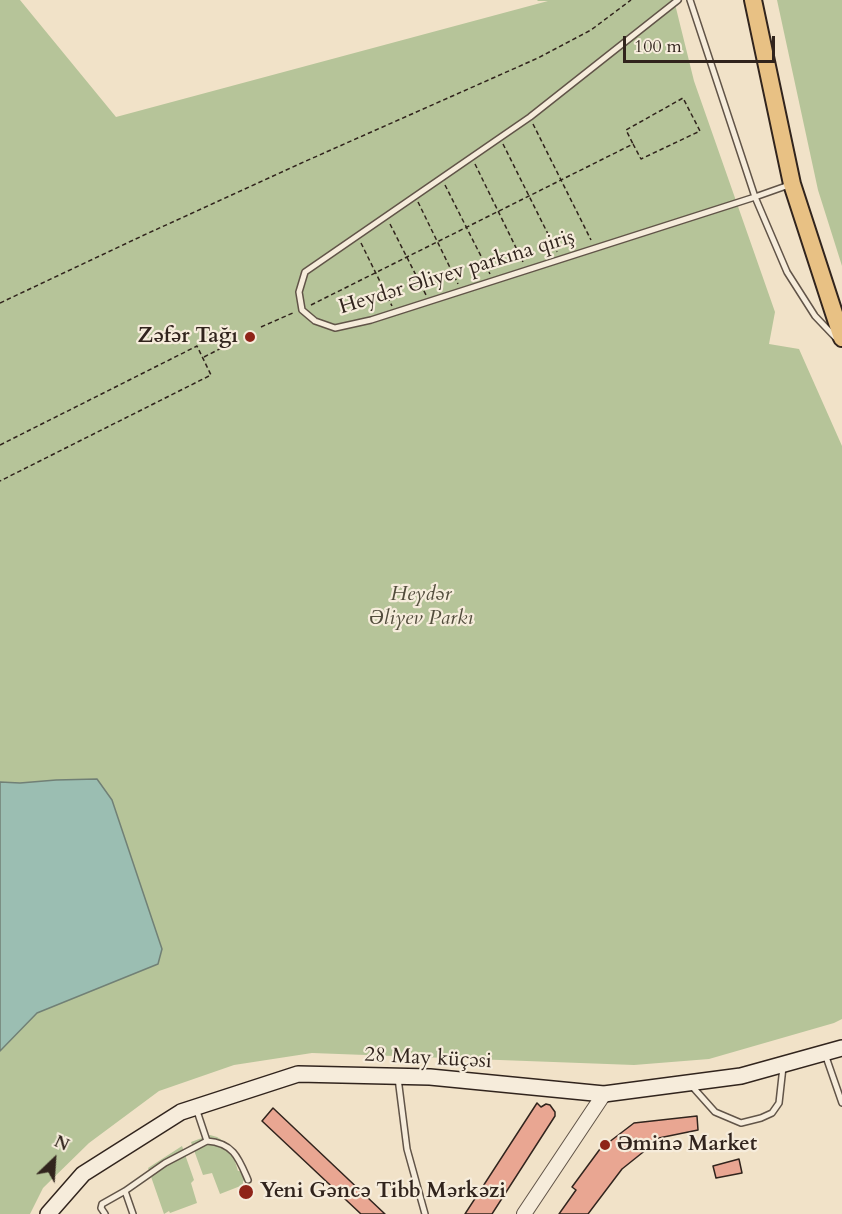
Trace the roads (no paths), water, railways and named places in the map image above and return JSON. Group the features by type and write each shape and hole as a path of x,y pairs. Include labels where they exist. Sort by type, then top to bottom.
{"main road":[{"path":"753,0 792,184 842,338"},
{"name":"28 May küçəsi","path":"48,1214 83,1174 181,1112 298,1074 430,1077 604,1095 741,1076 842,1048"}],"street":[{"path":"524,1214 604,1095"}],"lane":[{"name":"Heydər Əliyev parkına qiriş","path":"678,0 530,117 305,273 299,292 302,310 315,321 334,328 371,320 792,184"},
{"path":"690,0 755,197 787,272 815,316 842,344"},
{"path":"824,1053 842,1103"},
{"path":"689,1083 715,1112 741,1124 772,1113 779,1103 783,1064"},
{"path":"398,1076 406,1149 425,1214"},
{"path":"196,1107 207,1141"},
{"path":"105,1214 101,1208 102,1204 165,1163 207,1141 218,1143 236,1154 248,1180"},
{"path":"125,1191 133,1214"}],"water":[{"path":"97,779 112,800 162,949 158,964 37,1013 0,1051 0,782"}],"place":[{"name":"Zəfər Tağı","path":"250,337"},
{"name":"Əminə Market","path":"605,1145"},
{"name":"Yeni Gəncə Tibb Mərkəzi","path":"246,1192"}],"park label":[{"name":"Heydər Əliyev Parkı","path":"421,607"}]}
